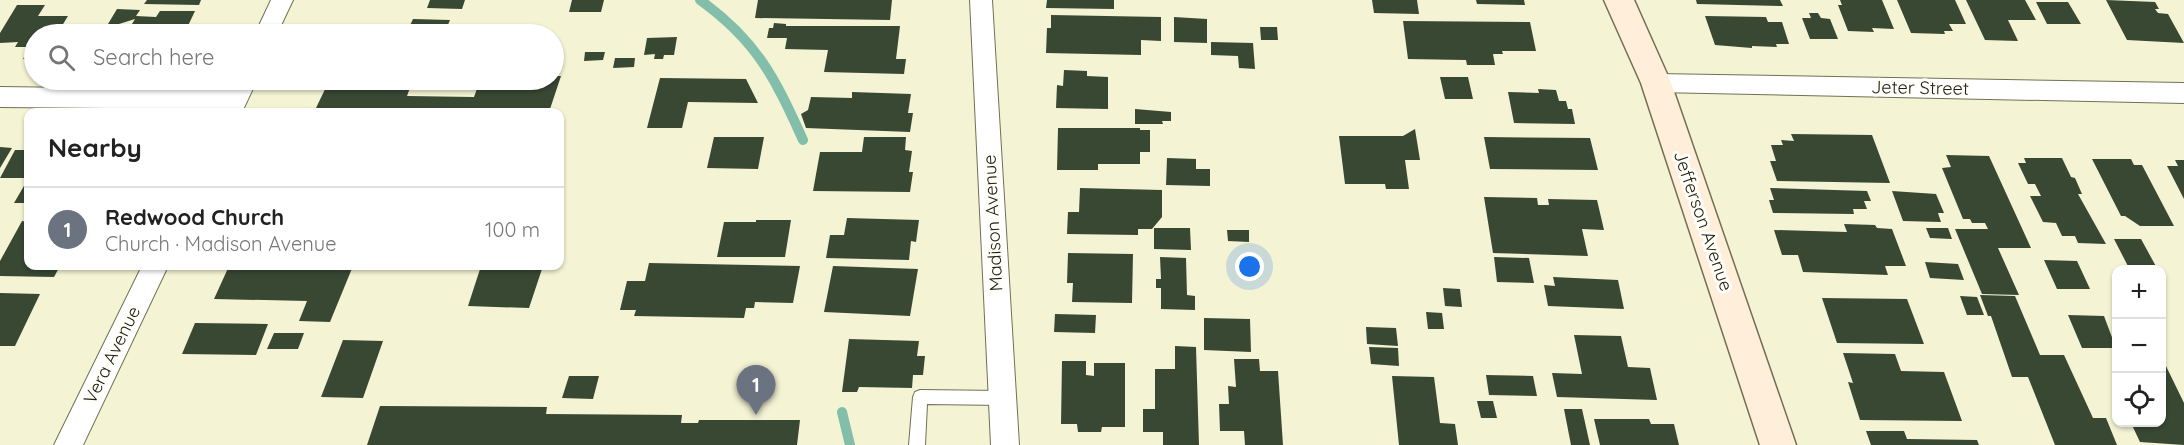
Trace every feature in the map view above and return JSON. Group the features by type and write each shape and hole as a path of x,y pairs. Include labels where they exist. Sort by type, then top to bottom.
{"main road":[{"name":"Jefferson Avenue","path":"1619,0 1656,83 1778,445"}],"street":[{"path":"271,24 282,0"},
{"name":"Madison Avenue","path":"981,0 1005,445"},
{"name":"Jeter Street","path":"1656,83 2184,93"},
{"path":"0,97 237,97"},
{"name":"Vera Avenue","path":"68,445 153,270"}],"lane":[{"path":"917,445 920,397 1003,398"}],"building":[{"path":"147,0 201,0 199,5 144,4"},
{"path":"430,0 465,0 462,9 427,8"},
{"path":"572,0 604,0 601,12 569,12"},
{"path":"758,0 892,0 890,20 755,18"},
{"path":"1047,0 1114,0 1114,9 1046,8"},
{"path":"1372,0 1417,0 1419,14 1374,13"},
{"path":"1476,0 1524,0 1525,5 1477,4"},
{"path":"1696,0 1780,0 1783,6 1697,4"},
{"path":"1840,0 1882,0 1894,29 1872,28 1874,32 1848,31 1838,5 1842,5"},
{"path":"1897,0 1955,0 1966,24 1949,24 1953,31 1944,31 1945,34 1911,33"},
{"path":"1966,0 2025,0 2036,20 2008,20 2018,41 1985,40"},
{"path":"2106,0 2155,2 2159,9 2155,9 2158,13 2168,14 2184,43 2127,40"},
{"path":"2036,2 2068,2 2081,24 2047,24"},
{"path":"17,5 45,5 38,16 68,16 63,24 24,24 24,47 15,47 18,42 0,43 0,33"},
{"path":"117,9 140,10 136,16 156,17 160,11 195,11 189,24 132,24 135,19 119,24 108,24"},
{"path":"1809,13 1818,13 1821,18 1830,19 1838,39 1810,39 1802,18 1811,18"},
{"path":"1051,15 1161,17 1161,41 1141,40 1141,55 1046,53 1047,28 1051,28"},
{"path":"1705,16 1766,17 1768,22 1782,22 1789,44 1776,44 1777,47 1752,46 1752,48 1715,45"},
{"path":"1174,17 1207,19 1207,43 1174,42"},
{"path":"413,19 450,20 448,24 411,24"},
{"path":"1403,21 1530,22 1536,51 1502,51 1503,54 1493,54 1495,65 1467,65 1466,60 1408,59"},
{"path":"774,23 786,24 786,26 900,26 896,59 906,59 904,74 824,72 828,50 785,49 787,38 767,38 769,28 773,28"},
{"path":"1260,27 1277,27 1278,40 1261,40"},
{"path":"677,37 674,55 664,55 663,59 654,59 655,54 644,55 647,38"},
{"path":"1211,42 1253,43 1255,69 1239,68 1238,56 1211,55"},
{"path":"585,52 605,52 603,60 584,61"},
{"path":"615,58 635,58 634,67 613,68"},
{"path":"1064,70 1087,71 1087,76 1108,77 1108,109 1056,108 1057,85 1063,86"},
{"path":"1440,77 1468,77 1473,99 1445,99"},
{"path":"660,78 746,79 758,103 688,102 682,128 647,128"},
{"path":"1538,89 1556,90 1559,101 1566,101 1568,109 1572,109 1575,124 1514,123 1508,92 1539,93"},
{"path":"325,90 409,90 407,96 474,97 476,90 556,90 550,108 316,108"},
{"path":"852,92 911,94 908,113 913,113 910,132 806,128 801,114 808,110 811,97 852,98"},
{"path":"1135,109 1171,112 1171,121 1162,121 1163,124 1135,124"},
{"path":"1058,128 1150,130 1150,152 1140,152 1140,164 1098,164 1098,170 1057,170"},
{"path":"1415,129 1420,160 1405,160 1409,189 1386,189 1385,184 1345,184 1339,136 1403,136"},
{"path":"1791,134 1872,135 1890,183 1777,181 1770,161 1776,161 1771,145 1783,145 1781,140 1794,141"},
{"path":"714,137 764,137 758,169 707,168"},
{"path":"864,137 906,137 905,150 912,151 909,172 913,172 910,192 813,191 820,152 862,152"},
{"path":"1484,137 1590,138 1598,170 1490,169"},
{"path":"0,147 12,148 0,168"},
{"path":"15,150 24,150 24,178 0,178"},
{"path":"1946,155 1989,156 2031,248 1998,248 2019,295 1982,294 1955,229 1988,229 1985,223 1972,223 1970,219 1963,219 1942,168 1951,167"},
{"path":"1167,158 1196,159 1196,169 1210,169 1210,186 1166,185"},
{"path":"2024,158 2062,158 2071,177 2075,178 2082,194 2078,194 2106,244 2078,243 2075,236 2062,236 2056,223 2043,222 2030,196 2041,196 2035,184 2028,184 2018,163 2026,163"},
{"path":"2092,159 2131,159 2134,165 2142,165 2174,226 2140,226 2125,216 2121,216"},
{"path":"2175,160 2184,160 2184,199 2167,166 2178,166"},
{"path":"24,186 24,203 14,203"},
{"path":"1080,188 1162,190 1162,217 1152,229 1138,229 1138,235 1067,234 1068,212 1079,212"},
{"path":"1770,188 1867,191 1871,201 1864,201 1867,209 1853,209 1854,214 1773,213 1769,200 1774,200"},
{"path":"1892,191 1936,194 1944,213 1938,213 1941,222 1903,221"},
{"path":"1484,197 1537,198 1538,205 1549,205 1548,199 1597,200 1604,230 1582,229 1588,256 1493,253"},
{"path":"847,218 919,220 916,242 911,241 909,260 826,258 830,235 844,235"},
{"path":"756,220 791,220 785,257 717,257 724,222 756,222"},
{"path":"22,221 24,221 24,270 58,270 54,277 0,276 0,261"},
{"path":"1844,224 1875,225 1877,228 1892,229 1906,266 1885,266 1888,275 1803,272 1798,255 1782,255 1774,230 1847,232"},
{"path":"1154,228 1190,228 1191,250 1154,249"},
{"path":"1926,228 1948,228 1952,239 1930,238"},
{"path":"1227,230 1249,230 1249,242 1228,241"},
{"path":"2114,239 2141,239 2155,265 2127,265"},
{"path":"1068,253 1133,254 1132,303 1072,302 1073,283 1067,283"},
{"path":"1160,257 1186,258 1187,295 1195,296 1195,310 1161,309 1161,288 1156,288 1156,279 1161,279"},
{"path":"1494,257 1529,258 1534,283 1497,282"},
{"path":"2044,260 2077,261 2090,289 2057,289"},
{"path":"1925,262 1958,264 1964,280 1930,278"},
{"path":"649,263 800,266 793,303 755,302 754,308 746,308 744,318 634,316 636,310 620,310 627,281 645,281"},
{"path":"833,266 918,269 910,316 824,312"},
{"path":"227,270 351,270 330,322 299,321 307,301 214,299"},
{"path":"480,270 542,270 529,308 468,306"},
{"path":"1553,277 1618,280 1624,309 1548,306 1544,285 1555,286"},
{"path":"1443,288 1460,289 1462,307 1445,306"},
{"path":"0,293 40,294 15,346 0,346"},
{"path":"1980,295 2015,296 2040,355 2064,355 2093,418 2106,418 2117,445 2055,445 2028,377 2012,377 1991,316 1988,316"},
{"path":"1960,296 1977,297 1984,315 1967,315"},
{"path":"1822,298 1907,299 1924,344 1837,343"},
{"path":"1426,312 1442,313 1444,329 1428,329"},
{"path":"1055,314 1096,315 1095,333 1054,332"},
{"path":"2068,315 2104,316 2112,337 2112,348 2082,348"},
{"path":"1204,318 1250,319 1251,352 1204,350"},
{"path":"195,323 268,324 256,355 182,354"},
{"path":"1366,327 1396,328 1398,346 1367,344"},
{"path":"274,333 304,333 298,349 267,349"},
{"path":"1574,335 1621,336 1628,367 1650,368 1657,400 1557,397 1552,373 1582,374"},
{"path":"849,339 919,341 917,356 925,356 923,375 913,375 912,388 859,387 857,392 842,392"},
{"path":"343,340 383,341 363,398 321,397"},
{"path":"1175,346 1196,347 1199,445 1163,445 1163,432 1143,432 1143,409 1155,409 1155,369 1175,369"},
{"path":"1369,347 1398,348 1399,366 1371,364"},
{"path":"1843,353 1895,354 1901,371 1944,372 1962,421 1860,420 1848,382 1853,383"},
{"path":"1234,359 1259,359 1260,371 1278,371 1283,445 1245,445 1244,431 1220,431 1219,404 1229,404 1228,386 1236,387"},
{"path":"1062,361 1086,361 1086,375 1094,376 1094,363 1125,363 1125,427 1102,427 1101,432 1078,432 1077,424 1061,424"},
{"path":"2166,366 2184,403 2184,445 2140,442 2133,427 2166,427"},
{"path":"1486,375 1533,376 1537,396 1489,395"},
{"path":"569,376 599,376 593,399 562,398"},
{"path":"1392,376 1434,377 1440,423 1455,424 1458,445 1399,445"},
{"path":"1477,401 1493,401 1497,418 1481,418"},
{"path":"380,406 547,407 546,414 682,415 681,423 698,423 699,420 800,420 797,445 367,445"},
{"path":"1564,409 1582,409 1590,445 1571,445"},
{"path":"1594,419 1649,419 1651,424 1674,424 1679,445 1600,445"},
{"path":"1866,431 1904,431 1907,439 1977,440 1979,445 1871,445"}],"waterway":[{"path":"700,0 736,30 762,62 783,98 803,140"},
{"path":"842,412 850,445"}],"place":[{"name":"Redwood Church","path":"756,415"}]}
